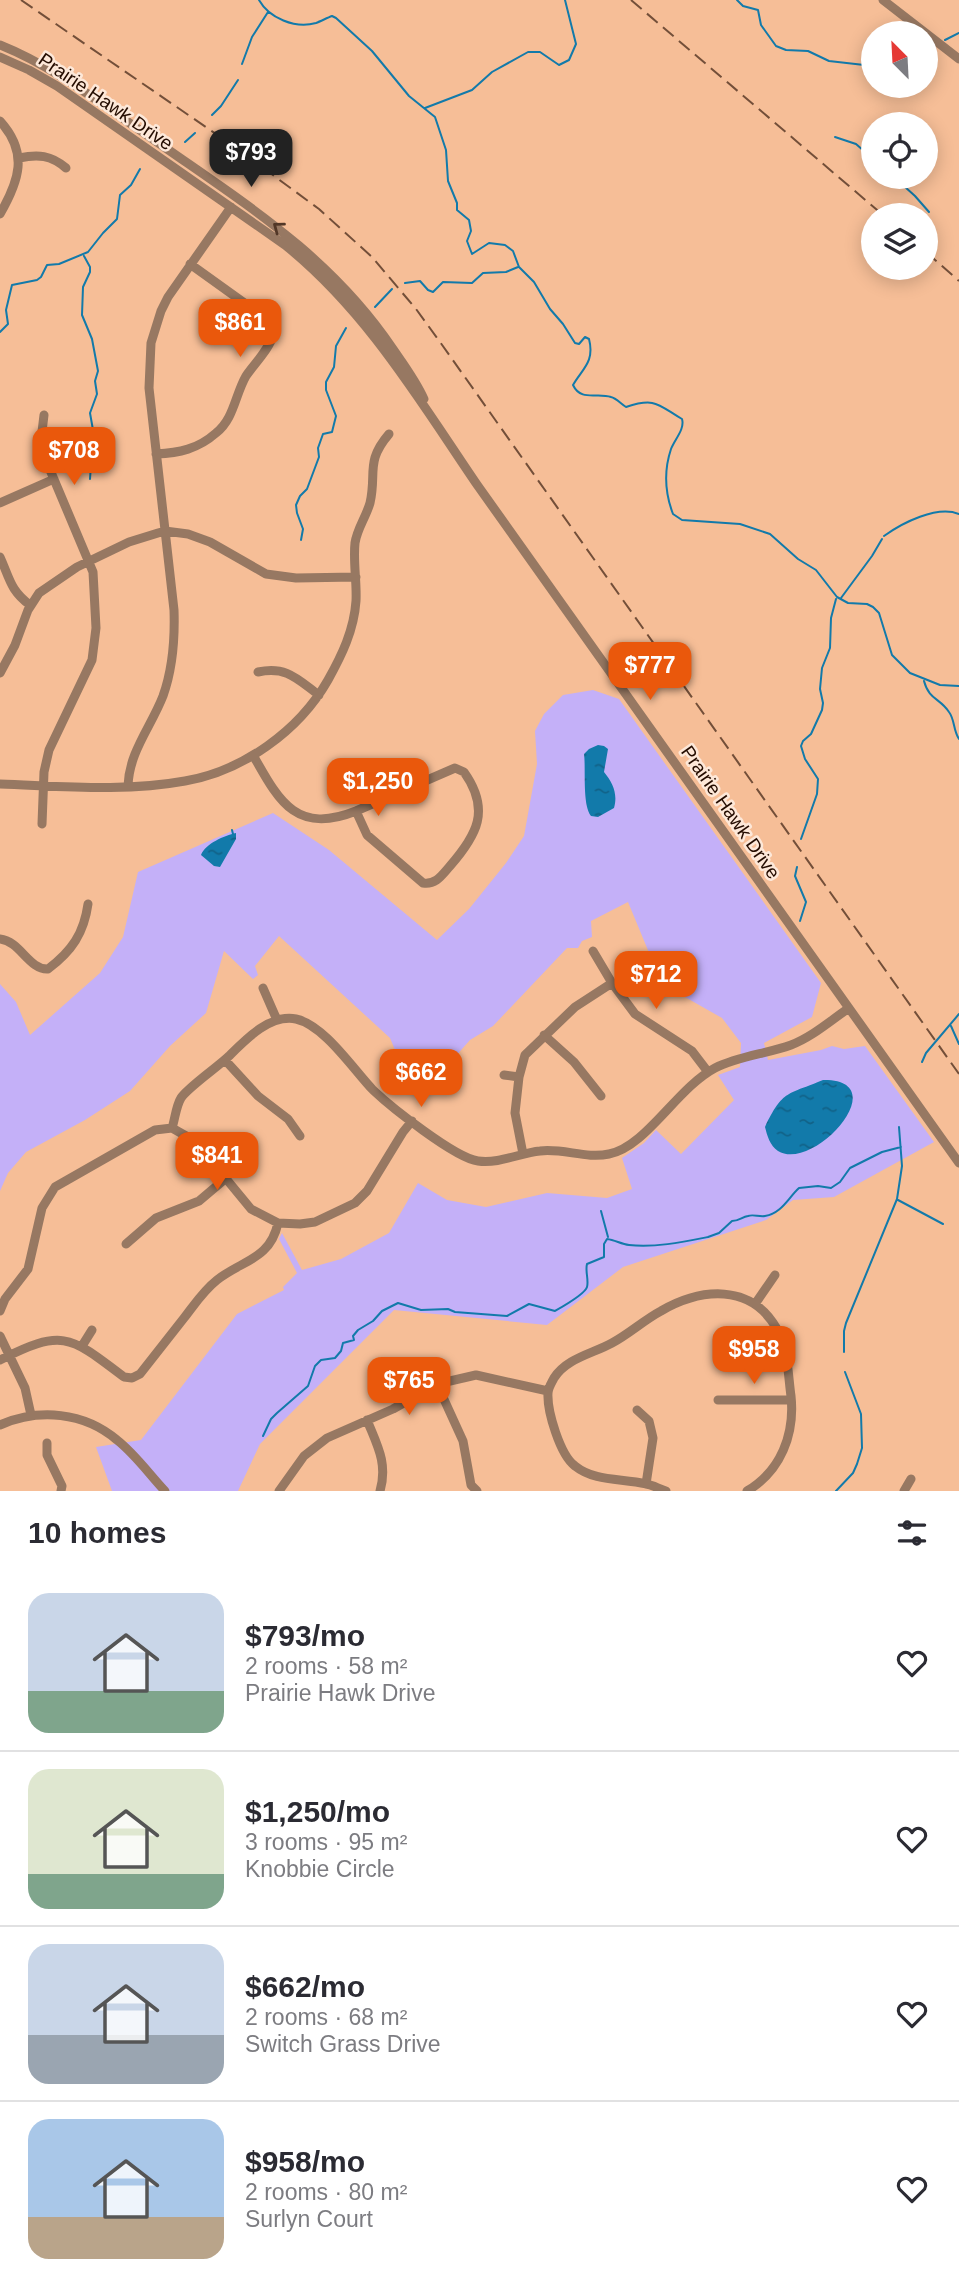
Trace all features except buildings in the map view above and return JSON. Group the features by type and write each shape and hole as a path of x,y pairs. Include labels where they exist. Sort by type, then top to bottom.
{"street":[{"path":"883,0 959,59"},
{"name":"Prairie Hawk Drive","path":"0,45 52,70 267,219 303,247 336,278 366,312 415,382 429,411"},
{"name":"Prairie Hawk Drive","path":"0,57 57,86 285,245 335,289 366,325 429,411 478,486 959,1163"},
{"path":"0,121 12,139 19,158 17,180 0,214"},
{"path":"19,158 52,158 66,168"},
{"path":"128,786 131,760 155,713 171,668 174,625 149,388 151,343 168,297 231,207"},
{"path":"156,454 187,450 218,432 231,414 242,384 273,336 272,325 268,320 190,264"},
{"path":"42,824 43,785 49,750 85,678 96,644 93,572 42,449 44,415"},
{"path":"0,784 156,786 194,779 220,771 253,755 288,730 319,695 350,634 356,605 355,544 370,501 375,453 389,434"},
{"path":"0,503 54,480"},
{"path":"0,674 15,645 30,605 47,586 89,561 129,542 165,531 188,534 210,542 266,575 296,578 356,577"},
{"path":"0,557 8,582 30,605"},
{"path":"258,672 287,672 319,695"},
{"path":"253,755 276,795 293,812 317,820 340,818 454,768 467,775 475,796 478,815 475,833 470,842 439,879 429,884 417,879 374,842 367,835 356,811"},
{"path":"0,939 10,942 39,967 48,968 77,942 83,930 88,904"},
{"path":"593,951 635,1014 688,1047 708,1072"},
{"path":"523,1154 515,1113 519,1077 526,1055 575,1007 612,983"},
{"path":"263,988 277,1020"},
{"path":"172,1128 181,1097 248,1038 277,1020 295,1019 316,1027 376,1092 462,1157 492,1161 549,1150 605,1155 625,1149 708,1072 738,1059 799,1041 849,1008"},
{"path":"544,1035 573,1062 601,1096"},
{"path":"225,1060 258,1096 288,1119 300,1136"},
{"path":"504,1074 519,1077"},
{"path":"0,1311 5,1299 28,1269 42,1208 55,1187 155,1130 172,1128 195,1141 251,1209 278,1223 299,1224 315,1222 355,1203 367,1191 412,1121"},
{"path":"126,1244 156,1218 199,1201 225,1179"},
{"path":"4,1358 36,1343 48,1340 66,1341 82,1346 124,1377 132,1378 140,1374 203,1293 219,1279 260,1255 268,1247 278,1223"},
{"path":"755,1304 775,1275"},
{"path":"666,1491 646,1483 597,1477 574,1466 562,1448 552,1420 548,1391 565,1366 612,1343 662,1310 681,1301 716,1292 737,1296 755,1304 778,1329 783,1343 791,1400 787,1443 771,1472 747,1491"},
{"path":"82,1346 92,1330"},
{"path":"0,1336 4,1358 25,1388 31,1415"},
{"path":"279,1491 303,1457 327,1438 393,1409 437,1384 476,1376 548,1391"},
{"path":"437,1384 463,1441 471,1485 477,1491"},
{"path":"718,1400 791,1400"},
{"path":"637,1410 649,1421 653,1438 646,1483"},
{"path":"0,1425 31,1415 58,1415 92,1424 116,1438 165,1491"},
{"path":"367,1420 383,1462 384,1476 380,1491"},
{"path":"47,1443 47,1455 62,1486 61,1491"},
{"path":"904,1491 911,1479"}],"shaded area":[{"path":"593,690 619,699 821,983 812,1017 764,1043 768,1060 832,1046 844,1049 865,1046 934,1142 834,1197 793,1200 766,1220 623,1267 547,1325 394,1310 260,1444 238,1491 112,1491 96,1447 141,1440 237,1314 284,1290 283,1287 297,1273 279,1239 282,1233 302,1270 341,1259 389,1233 418,1183 447,1200 486,1207 547,1193 607,1198 632,1189 622,1158 644,1143 656,1130 681,1154 734,1100 718,1075 740,1067 741,1043 722,1018 662,984 628,902 591,921 592,937 582,941 578,948 567,948 493,1026 470,1040 438,1076 434,1072 412,1071 398,1057 390,1038 279,936 255,966 258,975 253,979 224,951 206,1013 170,1046 130,1091 85,1120 26,1152 8,1173 0,1191 0,984 16,1002 30,1035 100,973 123,937 138,872 273,813 329,850 437,940 469,909 524,836 537,764 535,731 544,714 563,695"}],"water":[{"path":"598,745 608,749 604,772 612,785 615,798 614,808 598,817 591,816 586,803 584,754"},
{"path":"236,833 236,839 220,867 214,866 201,855 211,844"},
{"path":"823,1080 844,1084 852,1094 851,1108 842,1123 828,1138 811,1149 793,1154 778,1151 771,1143 765,1127 777,1106 794,1091"}],"waterway":[{"path":"259,0 269,12 291,23 308,24 332,16 336,18 372,51 409,96 435,117 446,150 448,181 457,210 469,220 471,231 467,241 472,254 489,243 505,245 513,251 519,267 534,282 575,343 579,344 585,337 589,339 589,359 573,385 576,390 585,395 613,398 626,407 644,403 656,404 682,419 681,430 671,449 666,473 668,498 673,514 682,520 740,524 770,534 798,559 816,570 837,597 848,603 873,607 879,613 892,655 910,673 940,685 959,686"},
{"path":"425,108 472,90 492,72 528,52 540,52 559,65 569,60 576,44 565,0"},
{"path":"737,0 743,6 758,10 761,25 776,46 786,50 808,51 829,61 861,65"},
{"path":"242,64 252,37 268,12"},
{"path":"945,40 959,33"},
{"path":"212,115 238,80"},
{"path":"185,142 195,133"},
{"path":"835,137 861,148"},
{"path":"0,332 8,324 6,310 12,285 37,280 47,265 59,264 88,252 117,219 120,195 131,185 140,169"},
{"path":"907,189 921,203"},
{"path":"84,256 90,272 83,287 82,315 92,339 98,371 95,381 97,394 90,413 93,430 87,446 91,465 90,479"},
{"path":"405,283 420,281 433,292 443,282 472,283 483,273 506,272 518,267"},
{"path":"375,307 392,289"},
{"path":"301,540 303,529 296,505 307,489 319,457 318,448 323,434 332,432 336,416 326,390 326,382 334,367 336,346 346,328"},
{"path":"884,536 910,521 930,514 959,514"},
{"path":"841,598 882,539"},
{"path":"801,839 817,794 818,779 805,759 801,746 811,734 822,710 822,668 830,648 831,618 836,599"},
{"path":"924,681 929,692 951,715 959,739"},
{"path":"232,830 233,834"},
{"path":"797,867 795,876 806,902 800,921"},
{"path":"922,1062 926,1053 959,1014"},
{"path":"951,1026 959,1044"},
{"path":"844,1352 846,1323 897,1199 902,1166 899,1127"},
{"path":"263,1436 271,1419 308,1386 315,1366 321,1360 335,1358 343,1343 354,1340 353,1336 358,1330 373,1321 382,1311 398,1303 421,1310 448,1309 455,1312 507,1316 529,1304 555,1311 585,1290 587,1264 604,1257 604,1244 607,1239 629,1245 648,1246 708,1237 719,1233 732,1221 750,1215 765,1216 776,1212 799,1188 831,1188 840,1182 850,1168 882,1152 901,1147"},
{"path":"898,1200 943,1224"},
{"path":"601,1211 608,1237"},
{"path":"836,1491 853,1473 862,1448 861,1414 845,1372"}],"railway":[{"path":"21,0 232,145 319,209 372,257 440,342 959,1074"},
{"path":"631,0 869,203"},
{"path":"938,263 959,281"}]}
